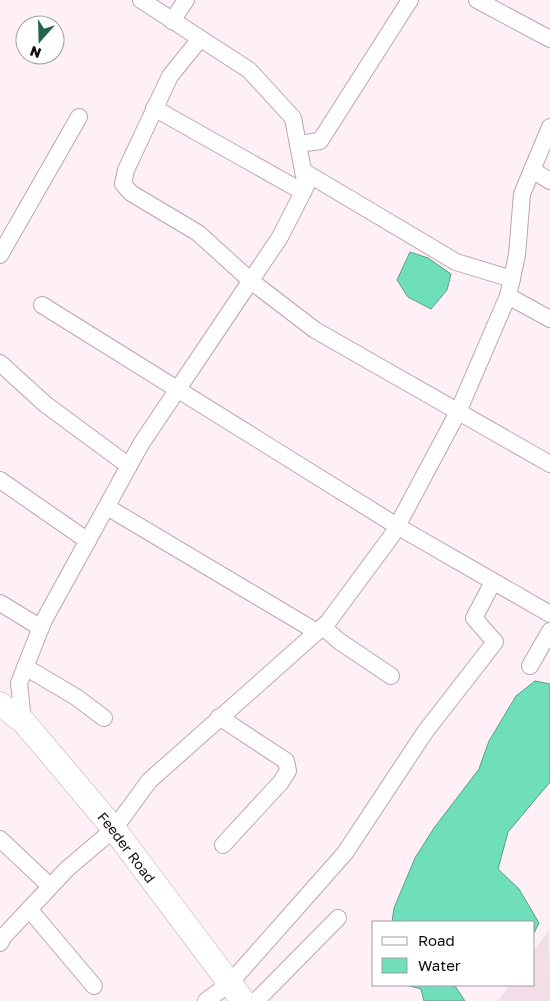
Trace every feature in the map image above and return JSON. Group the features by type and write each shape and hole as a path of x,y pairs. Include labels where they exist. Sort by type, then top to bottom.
{"street":[{"path":"23,720 20,683 41,628 141,444 180,390 280,237 306,186 293,118 248,70 141,0"},
{"path":"172,21 186,0"},
{"path":"298,144 320,141 410,0"},
{"path":"477,0 550,39"},
{"path":"200,39 170,76 126,170 124,184 131,194 198,233 251,281 315,330 550,464"},
{"path":"154,108 303,192"},
{"path":"0,255 78,117"},
{"path":"0,943 29,908 67,869 114,829 149,781 320,629 398,526 458,412 508,296 517,255 522,194 550,127"},
{"path":"532,170 550,181"},
{"path":"303,171 456,262 512,279"},
{"path":"508,296 550,319"},
{"path":"42,305 398,526 550,614"},
{"path":"0,363 45,404 129,466"},
{"path":"0,480 88,541"},
{"path":"107,506 320,629 391,676"},
{"path":"206,1001 237,992 345,853 424,732 496,642 474,618 493,582"},
{"path":"0,603 41,628"},
{"path":"530,666 550,631"},
{"path":"26,667 76,697 104,718"},
{"name":"Feeder Road","path":"0,704 23,720 114,829 237,992"},
{"path":"219,717 286,761 288,771 281,782 223,845"},
{"path":"0,839 50,886"},
{"path":"29,908 94,986"},
{"path":"256,1001 338,918"}],"shaded area":[{"path":"549,930 550,1001 498,1001 509,986 535,986 535,950"}],"water":[{"path":"410,252 428,258 451,274 447,290 431,309 408,297 397,280"},
{"path":"535,681 550,684 550,782 508,832 498,869 519,889 539,923 535,931 535,921 392,921 394,908 415,858 434,828 479,769 489,741 516,696"},
{"path":"410,986 455,986 465,1001 424,1001 421,989"}]}
